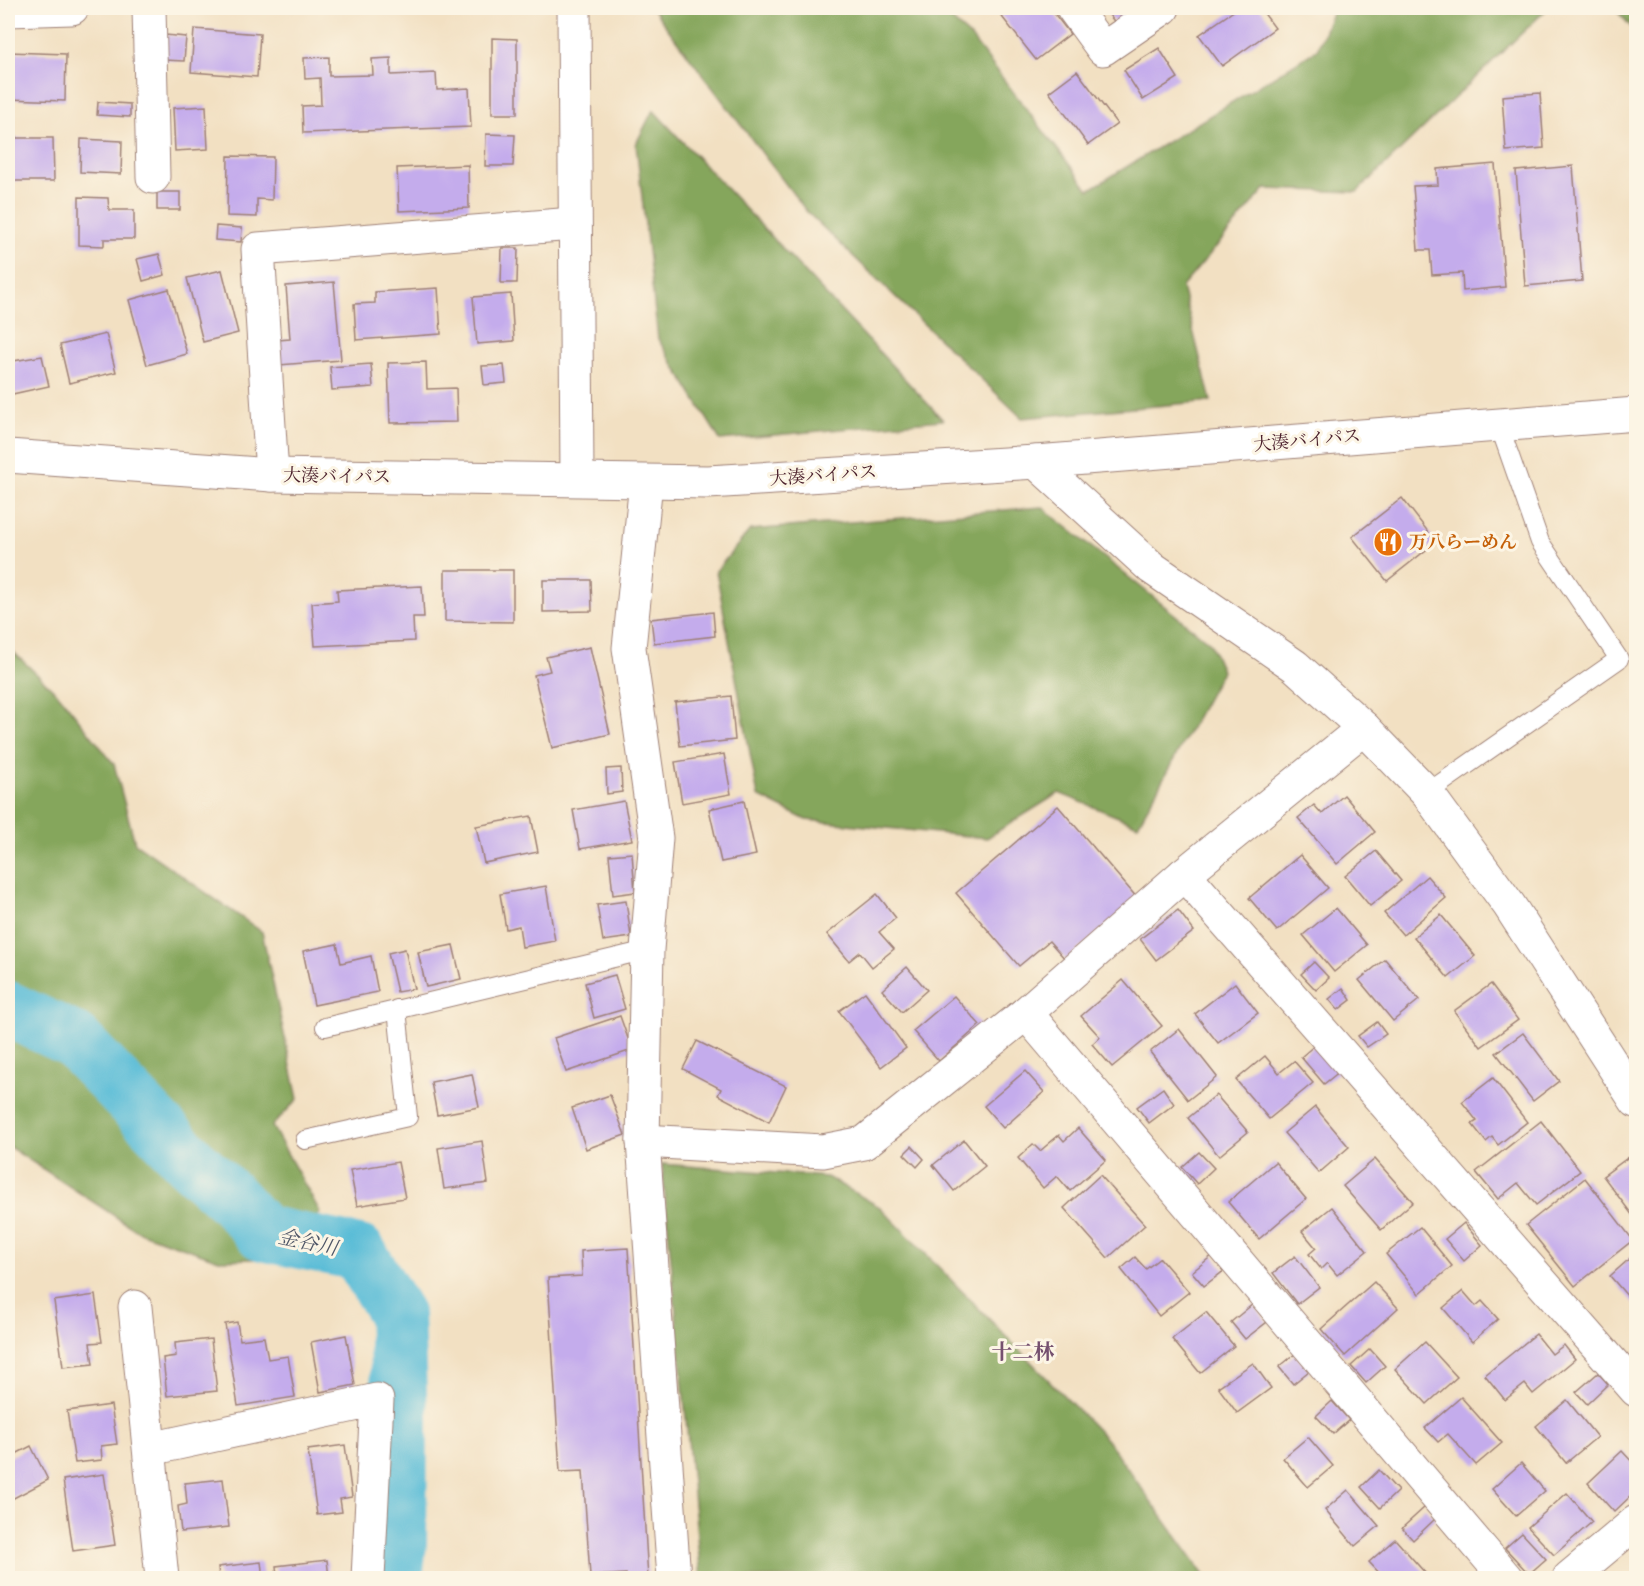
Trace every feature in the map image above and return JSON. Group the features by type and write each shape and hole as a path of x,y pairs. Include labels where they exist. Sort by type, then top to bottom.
{"main road":[{"path":"8,10 72,8"},
{"path":"150,8 153,177"},
{"path":"574,8 573,224 576,479"},
{"path":"1074,8 1103,49 1163,8"},
{"path":"272,475 258,249 573,224"},
{"name":"大湊バイパス","path":"8,456 272,475 708,482 1036,462 1636,414"},
{"path":"1036,462 1152,568 1295,666 1364,728 1427,793 1509,905 1636,1101"},
{"path":"646,482 629,648 656,838 647,950 644,1141 674,1578"},
{"path":"644,1141 823,1151 864,1143 1026,1013 1184,873 1364,728"},
{"path":"1184,873 1636,1390"},
{"path":"1026,1013 1506,1578"},
{"path":"135,1307 162,1578"},
{"path":"150,1449 377,1400 368,1578"},
{"path":"1569,1578 1636,1522"}],"lane":[{"path":"1427,793 1619,659 1540,542 1499,425"},
{"path":"325,1026 647,950"},
{"path":"305,1140 408,1117 397,1009"}],"green space":[{"path":"652,8 938,8 970,36 1089,190 1317,50 1334,8 1548,8 1357,192 1265,189 1182,287 1211,401 1022,418 807,212"},
{"path":"1614,8 1636,8 1636,32"},
{"path":"653,110 943,420 720,440 658,339 636,144"},
{"path":"1042,507 1210,643 1222,671 1138,825 1059,793 987,838 806,820 758,796 716,571 750,530"},
{"path":"8,647 60,696 114,764 135,843 262,932 298,1099 272,1126 320,1212 295,1258 219,1260 139,1232 8,1146"},
{"path":"662,1164 827,1177 880,1207 1107,1440 1206,1578 701,1578"}],"building":[{"path":"995,8 1050,8 1070,34 1036,60"},
{"path":"1104,8 1133,8 1135,11 1116,24"},
{"path":"1238,8 1260,8 1275,28 1222,66 1199,35"},
{"path":"194,29 260,34 257,77 191,72"},
{"path":"165,35 186,37 184,61 164,60"},
{"path":"492,38 517,39 517,114 492,114"},
{"path":"1159,48 1178,78 1143,100 1124,70"},
{"path":"8,52 66,54 65,101 8,99"},
{"path":"329,57 329,76 373,75 372,59 391,58 391,75 436,73 437,90 469,88 471,127 303,133 302,106 321,105 320,78 305,79 304,58"},
{"path":"1077,71 1117,124 1088,145 1049,92"},
{"path":"1540,93 1544,148 1506,151 1502,96"},
{"path":"98,102 130,104 130,117 97,115"},
{"path":"206,106 208,149 175,151 173,108"},
{"path":"486,134 515,135 513,166 485,166"},
{"path":"8,138 53,138 54,181 8,181"},
{"path":"81,139 122,141 121,174 80,172"},
{"path":"228,156 273,157 272,200 257,199 257,217 227,216"},
{"path":"1495,164 1505,287 1463,291 1462,273 1432,275 1430,250 1418,250 1413,186 1438,185 1437,169"},
{"path":"468,165 469,208 399,211 397,168"},
{"path":"1573,166 1582,281 1525,286 1516,171"},
{"path":"157,192 180,192 180,210 157,210"},
{"path":"79,197 108,198 109,210 134,210 134,239 104,239 104,246 79,245"},
{"path":"216,226 242,228 241,242 215,240"},
{"path":"502,248 518,248 517,283 501,283"},
{"path":"159,254 165,275 143,281 137,259"},
{"path":"222,270 238,333 203,342 187,278"},
{"path":"334,282 341,360 279,365 278,340 290,339 286,286"},
{"path":"438,288 441,334 356,340 354,304 375,303 375,292"},
{"path":"169,289 187,354 147,365 129,300"},
{"path":"511,294 514,341 477,344 473,297"},
{"path":"106,334 116,372 69,383 60,345"},
{"path":"42,356 49,386 8,395 8,362"},
{"path":"426,362 427,389 456,388 457,422 390,423 388,363"},
{"path":"371,364 373,387 332,390 330,367"},
{"path":"504,365 506,383 484,385 482,366"},
{"path":"1402,498 1436,542 1387,581 1352,537"},
{"path":"445,570 513,570 513,622 445,621"},
{"path":"543,580 591,580 592,611 543,612"},
{"path":"422,586 424,617 413,617 414,641 315,646 312,603 338,601 337,590"},
{"path":"713,612 715,636 654,643 651,619"},
{"path":"590,647 610,734 552,748 534,675 550,671 546,657"},
{"path":"731,696 735,740 680,746 675,702"},
{"path":"724,754 731,794 682,803 675,762"},
{"path":"621,768 622,792 607,794 606,769"},
{"path":"1344,795 1375,832 1337,864 1298,818 1314,805 1322,814"},
{"path":"624,801 632,840 580,849 573,810"},
{"path":"744,801 756,855 721,862 709,809"},
{"path":"1058,806 1138,899 1066,960 1049,941 1019,966 956,893"},
{"path":"531,816 538,852 484,863 476,826"},
{"path":"1376,851 1401,881 1370,906 1345,876"},
{"path":"632,853 635,892 613,895 609,855"},
{"path":"1300,855 1328,888 1277,931 1249,898"},
{"path":"1427,876 1446,898 1403,935 1384,913"},
{"path":"546,886 555,941 522,947 519,926 506,929 500,894"},
{"path":"877,894 896,918 879,932 894,949 872,967 860,952 849,961 827,934"},
{"path":"626,901 631,937 603,941 597,905"},
{"path":"1336,908 1367,945 1334,972 1303,935"},
{"path":"1178,910 1194,931 1156,960 1140,939"},
{"path":"1441,915 1475,956 1448,978 1414,937"},
{"path":"337,944 341,963 371,956 378,992 314,1005 303,951"},
{"path":"453,945 461,979 426,987 418,952"},
{"path":"405,949 414,989 397,992 388,953"},
{"path":"1385,959 1419,1000 1393,1021 1359,980"},
{"path":"1314,962 1329,978 1316,990 1301,974"},
{"path":"907,967 927,990 902,1012 882,990"},
{"path":"615,975 625,1009 594,1018 585,983"},
{"path":"1123,980 1162,1026 1112,1067 1092,1044 1100,1037 1081,1016"},
{"path":"1235,983 1258,1013 1218,1043 1195,1014"},
{"path":"1491,984 1518,1020 1481,1047 1454,1011"},
{"path":"1343,988 1351,1000 1338,1010 1329,999"},
{"path":"865,992 906,1048 881,1067 839,1011"},
{"path":"954,996 980,1025 939,1061 913,1031"},
{"path":"620,1016 632,1050 566,1072 554,1038"},
{"path":"1377,1022 1386,1034 1367,1047 1358,1036"},
{"path":"1179,1029 1217,1077 1188,1100 1150,1052"},
{"path":"1523,1033 1559,1081 1533,1101 1496,1053"},
{"path":"697,1041 786,1086 769,1122 718,1095 721,1089 683,1069"},
{"path":"1316,1044 1340,1071 1324,1084 1301,1057"},
{"path":"1265,1056 1279,1073 1294,1061 1313,1083 1269,1119 1236,1080"},
{"path":"1025,1071 1044,1092 1003,1128 984,1106"},
{"path":"472,1074 479,1107 437,1115 431,1082"},
{"path":"1493,1078 1527,1122 1498,1145 1492,1137 1486,1142 1472,1124 1477,1121 1462,1102"},
{"path":"1163,1088 1174,1104 1149,1123 1137,1107"},
{"path":"610,1095 625,1135 586,1149 572,1108"},
{"path":"1216,1095 1248,1132 1219,1156 1188,1118"},
{"path":"1315,1107 1349,1147 1319,1173 1284,1133"},
{"path":"1541,1121 1580,1171 1536,1205 1518,1183 1498,1199 1476,1172"},
{"path":"1078,1128 1106,1160 1070,1191 1057,1176 1043,1188 1018,1158 1033,1144 1040,1151 1059,1135 1064,1141"},
{"path":"964,1140 985,1166 954,1191 933,1165"},
{"path":"482,1141 488,1183 444,1189 438,1148"},
{"path":"912,1146 924,1159 917,1167 904,1154"},
{"path":"1199,1152 1214,1168 1197,1184 1182,1167"},
{"path":"1630,1156 1636,1164 1636,1220 1603,1176"},
{"path":"1375,1159 1413,1202 1381,1230 1343,1186"},
{"path":"398,1162 405,1198 357,1206 350,1170"},
{"path":"1275,1162 1306,1199 1259,1239 1228,1202"},
{"path":"1100,1175 1145,1225 1108,1258 1064,1208"},
{"path":"1585,1178 1633,1240 1575,1286 1526,1225"},
{"path":"1332,1207 1367,1251 1337,1275 1327,1263 1321,1269 1309,1254 1316,1248 1302,1231"},
{"path":"1464,1223 1482,1245 1464,1261 1445,1239"},
{"path":"1420,1227 1452,1266 1419,1294 1386,1254"},
{"path":"628,1248 648,1578 626,1578 626,1574 590,1576 583,1471 560,1472 548,1278 582,1276 581,1251"},
{"path":"1636,1253 1636,1306 1610,1276"},
{"path":"1213,1255 1225,1270 1204,1286 1192,1272"},
{"path":"1295,1256 1319,1287 1297,1304 1273,1273"},
{"path":"1135,1257 1146,1269 1160,1258 1189,1292 1159,1316 1121,1269"},
{"path":"1374,1282 1398,1308 1345,1356 1321,1329"},
{"path":"1463,1291 1476,1306 1482,1301 1498,1319 1472,1342 1443,1308"},
{"path":"95,1295 102,1342 90,1343 93,1364 63,1367 54,1301"},
{"path":"1253,1304 1267,1322 1245,1339 1231,1322"},
{"path":"1206,1312 1234,1346 1200,1373 1172,1339"},
{"path":"237,1322 240,1340 264,1337 268,1359 288,1356 295,1397 238,1406 225,1324"},
{"path":"1536,1334 1552,1354 1564,1345 1575,1359 1533,1394 1525,1384 1505,1400 1485,1375"},
{"path":"346,1335 355,1385 320,1392 311,1342"},
{"path":"211,1339 217,1391 167,1396 163,1358 176,1356 175,1343"},
{"path":"1425,1342 1457,1377 1427,1404 1395,1369"},
{"path":"1370,1349 1385,1366 1366,1383 1351,1366"},
{"path":"1295,1354 1309,1371 1293,1384 1279,1367"},
{"path":"1253,1363 1271,1388 1237,1413 1218,1387"},
{"path":"1598,1373 1608,1384 1587,1404 1576,1392"},
{"path":"1461,1397 1502,1443 1476,1465 1448,1434 1438,1442 1425,1428"},
{"path":"1567,1400 1597,1437 1566,1463 1536,1426"},
{"path":"1332,1401 1349,1420 1333,1434 1316,1416"},
{"path":"111,1405 117,1444 101,1446 102,1460 75,1463 67,1411"},
{"path":"1308,1437 1333,1466 1308,1487 1283,1458"},
{"path":"345,1445 352,1497 340,1499 342,1512 317,1515 308,1450"},
{"path":"31,1446 48,1480 8,1501 8,1458"},
{"path":"1622,1451 1636,1466 1636,1491 1614,1512 1588,1483"},
{"path":"1521,1463 1545,1491 1516,1516 1492,1489"},
{"path":"1379,1470 1398,1491 1380,1508 1361,1487"},
{"path":"104,1474 115,1545 73,1551 63,1480"},
{"path":"223,1479 229,1527 181,1532 178,1506 187,1504 185,1483"},
{"path":"1348,1490 1379,1526 1355,1546 1325,1510"},
{"path":"1567,1493 1592,1522 1554,1555 1528,1527"},
{"path":"1425,1507 1435,1519 1413,1540 1402,1528"},
{"path":"1522,1533 1546,1559 1529,1574 1505,1548"},
{"path":"1395,1539 1426,1574 1421,1578 1384,1578 1369,1562"},
{"path":"327,1560 329,1578 277,1578 276,1566"},
{"path":"261,1562 263,1578 219,1578 218,1567"}],"waterway":[{"name":"金谷川","path":"8,1009 74,1040 263,1233 359,1253 396,1314 400,1419 399,1542 395,1578"}],"place":[{"name":"万八らーめん","path":"1388,542"}],"district":[{"name":"十二林","path":"1023,1352"}]}
